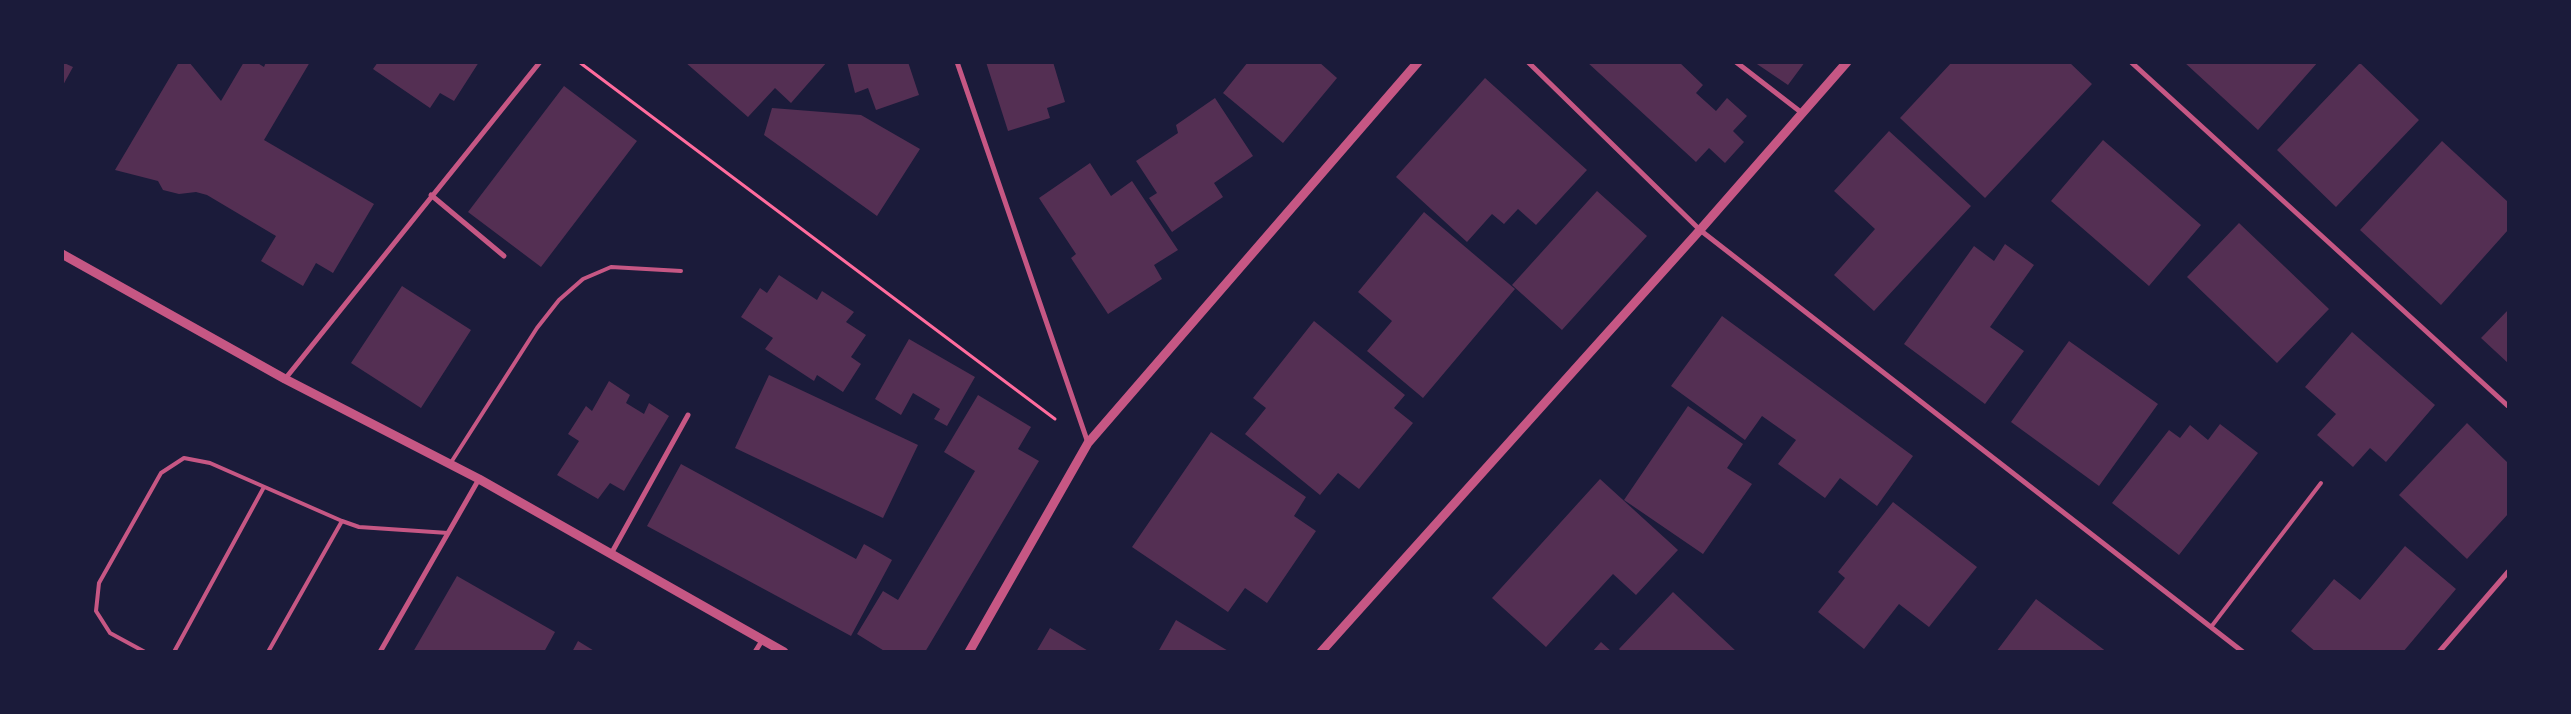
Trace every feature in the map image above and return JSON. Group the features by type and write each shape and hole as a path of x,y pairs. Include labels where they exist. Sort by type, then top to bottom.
{"street":[{"path":"285,379 431,195 540,62"},
{"path":"957,62 1088,443"},
{"path":"969,652 1088,443 1418,62"},
{"path":"1528,62 1700,230 2243,652"},
{"path":"1736,62 1802,112"},
{"path":"1321,652 1700,230 1847,62"},
{"path":"2131,62 2508,406"},
{"path":"431,195 504,256"},
{"path":"62,254 285,379 479,479 763,638 784,652"},
{"path":"611,554 688,415"},
{"path":"380,652 479,479"},
{"path":"2438,652 2508,572"},
{"path":"755,652 763,638"}],"lane":[{"path":"450,464 537,328 559,300 583,279 611,267 681,271"},
{"path":"145,652 110,633 96,611 99,582 160,473 184,458 210,462 359,527 448,534"},
{"path":"2211,627 2321,483"},
{"path":"174,652 264,487"},
{"path":"268,652 342,521"}],"path":[{"path":"579,62 1088,443"}],"building":[{"path":"62,62 73,67 62,87"},
{"path":"179,62 189,62 221,101 244,62 256,62 264,67 266,62 310,62 264,140 374,204 333,273 316,263 303,286 261,261 276,236 207,195 196,192 179,194 163,190 158,181 115,170"},
{"path":"378,62 479,62 454,101 440,93 430,108 373,69"},
{"path":"685,62 827,62 791,103 775,88 748,117"},
{"path":"847,62 908,62 919,95 876,110 868,88 855,93"},
{"path":"986,62 1053,62 1065,102 1047,108 1050,118 1008,131"},
{"path":"1248,62 1319,62 1337,78 1283,143 1223,93"},
{"path":"1587,62 1679,62 1703,85 1696,93 1716,111 1727,98 1747,116 1733,131 1744,142 1725,163 1709,148 1696,162"},
{"path":"1754,62 1805,62 1788,85"},
{"path":"1952,62 2069,62 2092,84 1985,198 1900,118"},
{"path":"2184,62 2318,62 2258,130"},
{"path":"2360,63 2419,120 2336,207 2277,150"},
{"path":"1485,78 1587,170 1536,225 1518,209 1504,224 1492,214 1467,242 1396,177"},
{"path":"564,86 637,141 541,267 468,212"},
{"path":"1215,98 1253,156 1214,183 1223,197 1172,232 1149,198 1157,193 1136,161 1178,133 1176,125"},
{"path":"772,108 861,115 920,149 877,216 764,135"},
{"path":"1889,131 1971,206 1874,311 1834,275 1875,229 1834,191"},
{"path":"2103,140 2201,225 2149,286 2051,201"},
{"path":"2442,141 2508,202 2508,230 2441,305 2360,230"},
{"path":"1090,163 1111,196 1132,181 1178,250 1154,265 1162,279 1108,314 1071,258 1076,254 1039,198"},
{"path":"1597,191 1647,236 1562,330 1512,285"},
{"path":"1424,212 1515,289 1423,398 1367,351 1392,321 1358,292"},
{"path":"2239,223 2329,309 2277,363 2187,277"},
{"path":"2005,244 2034,265 1990,327 2024,351 1985,404 1904,344 1974,246 1994,261"},
{"path":"779,275 817,300 822,291 854,312 846,322 866,335 851,357 861,364 843,392 817,375 814,381 765,349 773,338 741,317 760,288 767,293"},
{"path":"402,286 471,330 421,408 351,363"},
{"path":"2508,310 2508,363 2481,338"},
{"path":"1722,316 1913,456 1877,506 1840,478 1825,498 1778,464 1796,440 1762,416 1745,440 1671,386"},
{"path":"1314,321 1405,395 1394,408 1413,423 1359,489 1338,473 1320,495 1245,434 1266,408 1253,398"},
{"path":"2352,332 2435,405 2386,462 2370,448 2353,467 2317,435 2336,414 2305,387"},
{"path":"909,339 975,377 947,426 934,419 940,409 913,393 901,415 875,399"},
{"path":"2069,341 2158,404 2099,486 2011,422"},
{"path":"769,375 918,445 883,518 735,448"},
{"path":"609,381 630,395 626,403 644,414 649,403 669,416 624,491 610,483 598,499 557,475 579,441 568,434 586,406 592,411"},
{"path":"978,395 1031,427 1018,449 1039,461 925,652 886,652 857,634 883,591 898,600 975,471 944,452"},
{"path":"1688,406 1743,444 1727,468 1752,484 1703,554 1624,500"},
{"path":"2467,423 2508,463 2508,514 2467,559 2399,495"},
{"path":"2220,424 2258,453 2179,555 2112,503 2169,430 2180,438 2190,425 2208,440"},
{"path":"1211,432 1306,497 1294,516 1316,531 1267,603 1245,588 1228,612 1132,547"},
{"path":"681,464 856,559 864,544 892,560 851,636 647,526"},
{"path":"1600,479 1678,550 1636,595 1613,574 1546,647 1492,598"},
{"path":"1893,502 1977,567 1929,627 1899,604 1864,649 1818,612 1845,578 1838,572"},
{"path":"2405,546 2456,589 2403,652 2316,652 2291,631 2334,579 2360,600"},
{"path":"457,576 555,632 544,652 413,652"},
{"path":"1673,592 1737,652 1622,652 1619,649"},
{"path":"2036,599 2107,652 1996,652"},
{"path":"1176,620 1230,652 1158,652"},
{"path":"1050,628 1090,652 1036,652"},
{"path":"578,641 596,652 572,652"},
{"path":"1601,642 1612,652 1592,652"}]}
